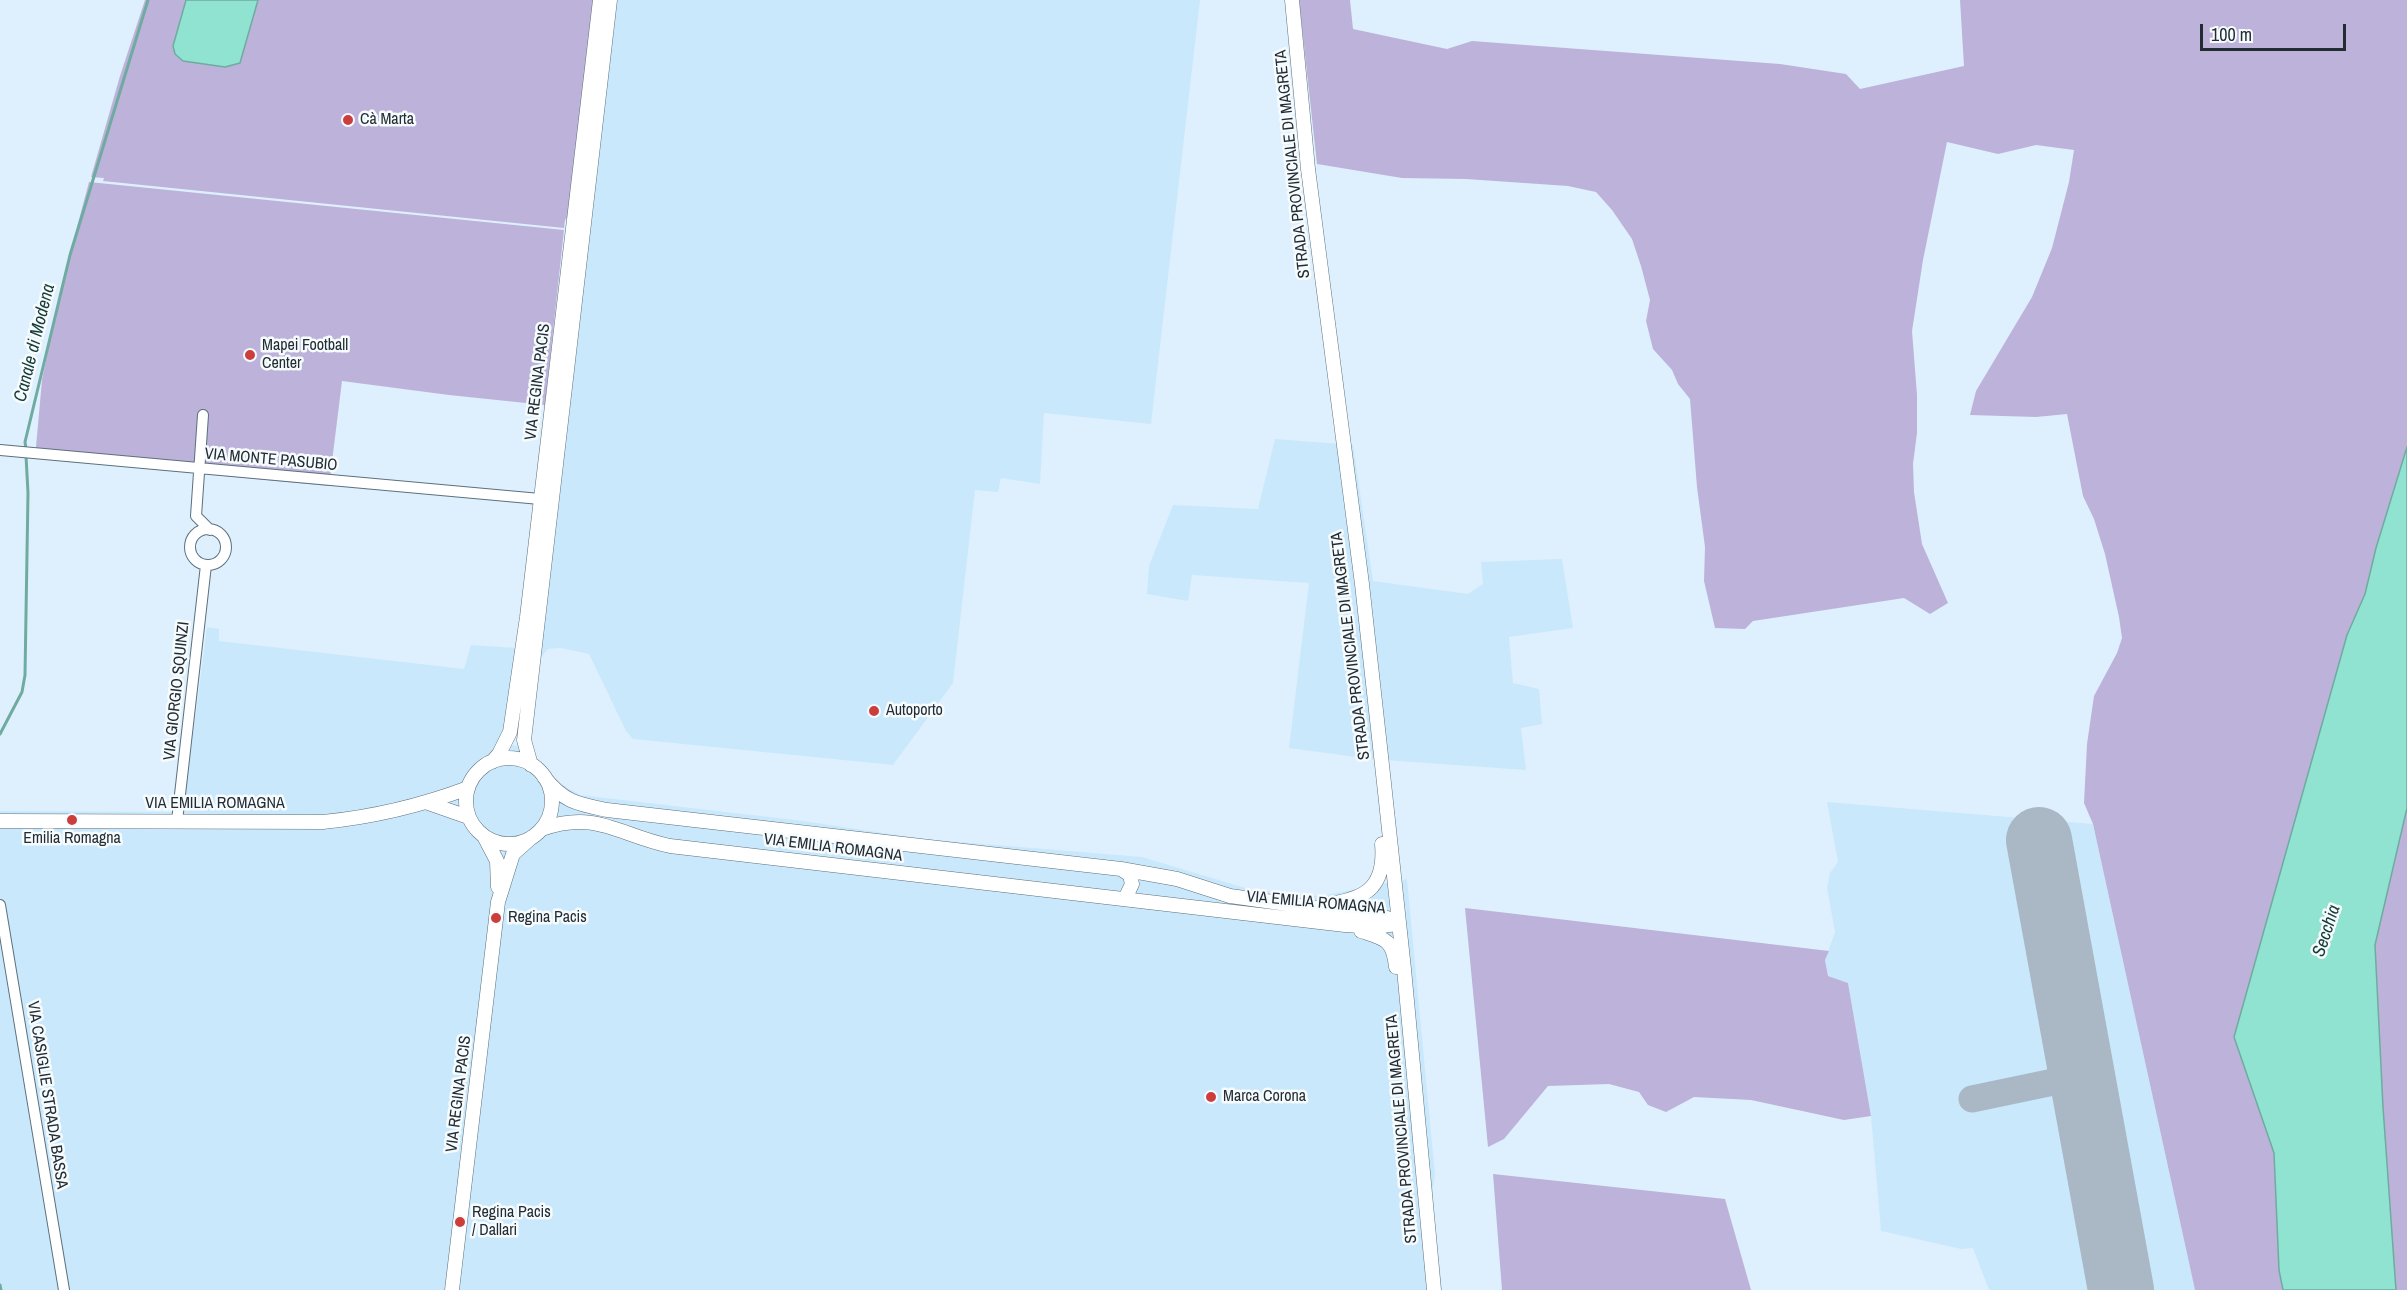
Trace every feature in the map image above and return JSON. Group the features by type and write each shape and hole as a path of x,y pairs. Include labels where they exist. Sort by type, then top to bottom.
{"street":[{"name":"VIA REGINA PACIS","path":"492,762 499,754 510,732 527,617 600,0"},
{"name":"VIA REGINA PACIS","path":"531,765 524,740 610,0"},
{"name":"STRADA PROVINCIALE DI MAGRETA","path":"1292,0 1309,180 1362,584 1384,783 1411,1036 1434,1290"},
{"path":"203,415 196,516 210,530 221,535 225,540 226,551 225,556 217,564 200,564 192,555 191,542 198,532 210,530"},
{"name":"VIA MONTE PASUBIO","path":"0,450 540,499"},
{"name":"VIA GIORGIO SQUINZI","path":"177,821 206,565"},
{"path":"484,837 468,817 465,803 473,777 481,768 492,762 512,759 531,765"},
{"name":"VIA EMILIA ROMAGNA","path":"531,765 556,792 573,803 607,810 1121,869 1177,879 1230,896 1314,906 1387,918 1399,923"},
{"path":"537,833 549,817 552,804 550,790 544,777"},
{"path":"1314,906 1347,902 1374,887 1381,874 1383,859 1379,803 1384,783"},
{"name":"VIA EMILIA ROMAGNA","path":"0,820 323,822 368,817 428,803 468,788"},
{"path":"428,803 468,817"},
{"name":"VIA EMILIA ROMAGNA","path":"484,837 508,844 521,843 562,822 585,820 648,842 670,846 1345,925 1391,926 1399,923"},
{"name":"VIA REGINA PACIS","path":"498,902 513,854 537,833"},
{"name":"VIA REGINA PACIS","path":"452,1290 498,902 497,861 484,837"},
{"path":"1121,869 1130,875 1132,884 1125,899"},
{"name":"VIA CASIGLIE STRADA BASSA","path":"0,905 64,1290"},
{"path":"1345,925 1383,938 1392,946 1401,1026 1404,1033 1411,1036"}],"shaded area":[{"name":"Cà Marta","path":"145,0 601,0 580,200 565,220 564,228 103,181 104,178 91,177"},
{"path":"612,0 1200,0 1151,424 1044,413 1040,484 1001,478 998,492 975,490 953,683 893,765 633,739 626,731 589,654 561,648 548,649 537,662"},
{"path":"1299,0 1350,0 1353,29 1447,49 1472,41 1780,64 1846,74 1860,89 1964,66 1960,0 2407,0 2407,447 2376,548 2365,594 2347,635 2234,1037 2274,1153 2279,1270 2283,1290 2195,1290 2093,824 2084,803 2087,744 2094,696 2117,653 2122,638 2105,554 2094,519 2083,496 2067,414 2036,417 1970,415 1976,391 2032,297 2052,248 2069,182 2074,150 2036,145 1998,154 1947,142 1923,260 1912,331 1917,395 1917,433 1913,464 1914,492 1922,544 1948,603 1930,614 1904,598 1753,621 1745,629 1715,628 1704,581 1705,547 1697,487 1690,399 1678,384 1672,370 1653,349 1646,321 1650,300 1632,239 1596,192 1568,186 1466,179 1402,178 1317,164"},
{"name":"Mapei Football Center","path":"89,182 564,230 545,405 342,381 329,486 35,458 42,380 61,287"},
{"path":"1275,439 1353,445 1373,581 1468,594 1483,584 1481,562 1562,559 1573,628 1509,637 1513,683 1539,689 1542,724 1521,728 1526,770 1371,759 1289,748 1309,583 1192,575 1188,601 1147,594 1149,566 1173,505 1258,509"},
{"path":"207,627 219,629 219,641 464,669 471,645 516,648 503,746 513,745 526,749 559,783 580,795 803,821 923,839 1142,857 1252,890 1320,896 1407,879 1435,1175 1432,1194 1442,1290 0,1290 0,811 183,812"},
{"path":"1827,802 2093,824 2195,1290 1989,1290 1973,1248 1961,1249 1881,1231 1871,1116 1848,983 1828,976 1825,960 1835,932 1827,888 1830,873 1838,862"},
{"path":"2407,808 2407,1290 2396,1290 2383,1107 2375,945"},
{"path":"1465,908 1829,951 1825,960 1828,976 1848,983 1871,1116 1844,1120 1751,1100 1694,1097 1666,1112 1648,1105 1639,1092 1609,1084 1548,1086 1504,1139 1488,1147"},
{"path":"1493,1174 1725,1199 1751,1290 1502,1290"}],"water":[{"path":"186,0 258,0 240,63 225,67 183,61 175,54 173,46"},
{"name":"Secchia","path":"2407,447 2407,808 2375,945 2383,1107 2396,1290 2283,1290 2279,1270 2274,1153 2234,1037 2347,635 2365,594 2376,548"}],"waterway":[{"name":"Canale di Modena","path":"26,449 25,442 70,255 148,0"},
{"name":"Canale di Modena","path":"0,734 22,692 25,675 28,493 26,456"},
{"name":"Canale di Modena","path":"0,1285 1,1290"}],"taxiway":[{"path":"1972,1099 2082,1076"}],"runway":[{"path":"2039,840 2121,1290"}],"place":[{"name":"Cà Marta","path":"348,120"},
{"name":"Mapei Football Center","path":"250,355"},
{"name":"Autoporto","path":"874,711"},
{"name":"Emilia Romagna","path":"72,820"},
{"name":"Regina Pacis","path":"496,918"},
{"name":"Marca Corona","path":"1211,1097"},
{"name":"Regina Pacis / Dallari","path":"460,1222"}]}
